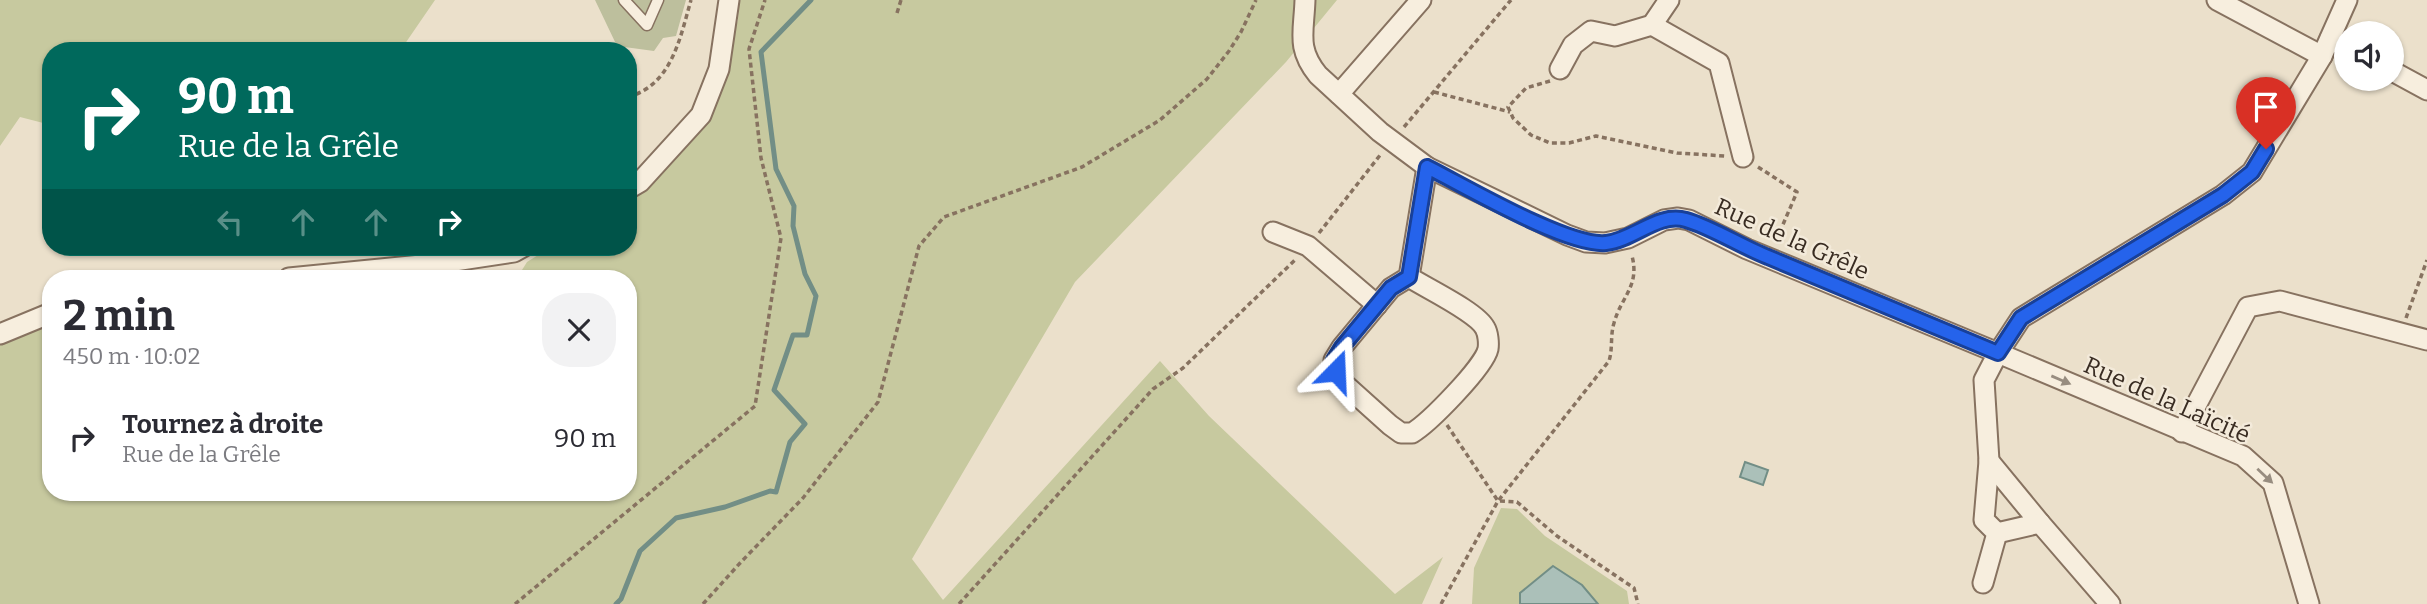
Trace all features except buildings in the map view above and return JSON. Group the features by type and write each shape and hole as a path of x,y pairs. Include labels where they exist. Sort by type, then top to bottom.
{"street":[{"path":"637,184 701,115 719,69 729,0"},
{"name":"Rue de la Grêle","path":"1305,0 1304,55 1318,75 1385,137 1427,167 1586,242 1605,243 1628,238 1664,220 1689,220 1769,258 1998,353"},
{"path":"1339,94 1421,0"},
{"path":"1560,69 1573,45 1591,31 1615,36 1652,25 1669,0"},
{"path":"2217,0 2333,47"},
{"path":"1997,533 1984,520 1989,461 1984,380 1998,353 2021,318 2223,195 2252,172 2333,47 2347,0"},
{"path":"1652,25 1719,62 1743,157"},
{"path":"2404,78 2427,90"},
{"path":"1409,277 1475,316 1485,327 1488,350 1481,363 1436,413 1412,433 1401,433 1341,380 1334,360 1391,288 1409,277 1427,167"},
{"path":"1273,232 1308,246 1377,305"},
{"path":"370,270 487,256"},
{"path":"2182,432 2248,307 2280,300 2427,340"},
{"path":"0,334 42,317"},
{"name":"Rue de la Laïcité","path":"1998,353 2243,456 2273,483 2309,604"},
{"path":"1989,461 2110,604"},
{"path":"1997,533 2040,523"},
{"path":"1983,583 1997,533"}],"lane":[{"path":"624,0 647,25 659,0"}],"path":[{"path":"637,94 664,73 677,49 691,0"},
{"path":"515,604 755,406 782,238 761,158 749,49 765,0"},
{"path":"898,13 901,0"},
{"path":"703,604 803,498 878,402 919,246 944,218 1083,167 1160,120 1207,79 1241,32 1256,0"},
{"path":"960,604 1153,389 1183,368 1308,246 1385,137 1433,92 1511,0"},
{"path":"1560,69 1550,81 1526,88 1508,107 1513,118 1531,135 1550,143 1569,143 1596,136 1677,153 1743,157 1797,192 1769,258"},
{"path":"1433,92 1510,112"},
{"path":"1441,604 1498,501 1609,361 1615,320 1634,279 1635,268 1628,238"},
{"path":"2400,333 2427,260"},
{"path":"1436,413 1446,422 1498,501"},
{"path":"1498,501 1517,502 1557,536 1634,588 1638,604"}],"green space":[{"path":"0,0 435,0 406,42 42,42 42,123 20,117 0,146"},
{"path":"595,0 686,0 676,36 663,38 654,51 637,49 637,42 615,42"},
{"path":"739,0 1337,0 1286,62 1075,282 912,559 943,600 1160,361 1209,416 1395,594 1443,557 1422,604 0,604 0,344 42,326 42,501 637,501 637,270 522,270 527,262 537,256 637,256 637,188 705,116 738,20"},
{"path":"1501,508 1517,509 1545,536 1627,591 1629,604 1472,604 1474,568"}],"water":[{"path":"1745,462 1768,470 1763,485 1740,477"},
{"path":"1553,566 1582,585 1598,604 1520,604 1520,593"}],"waterway":[{"path":"616,604 621,599 640,551 676,518 725,507 770,491 776,492 790,442 805,424 774,390 793,335 807,335 816,296 805,274 793,226 794,206 776,169 761,52 811,0"}],"route":[{"path":"1336,371 1334,360 1342,347 1391,288 1409,277 1427,167 1518,213 1586,242 1605,243 1628,238 1664,220 1689,220 1747,249 1998,353 2021,318 2223,195 2252,172 2266,149"}]}
